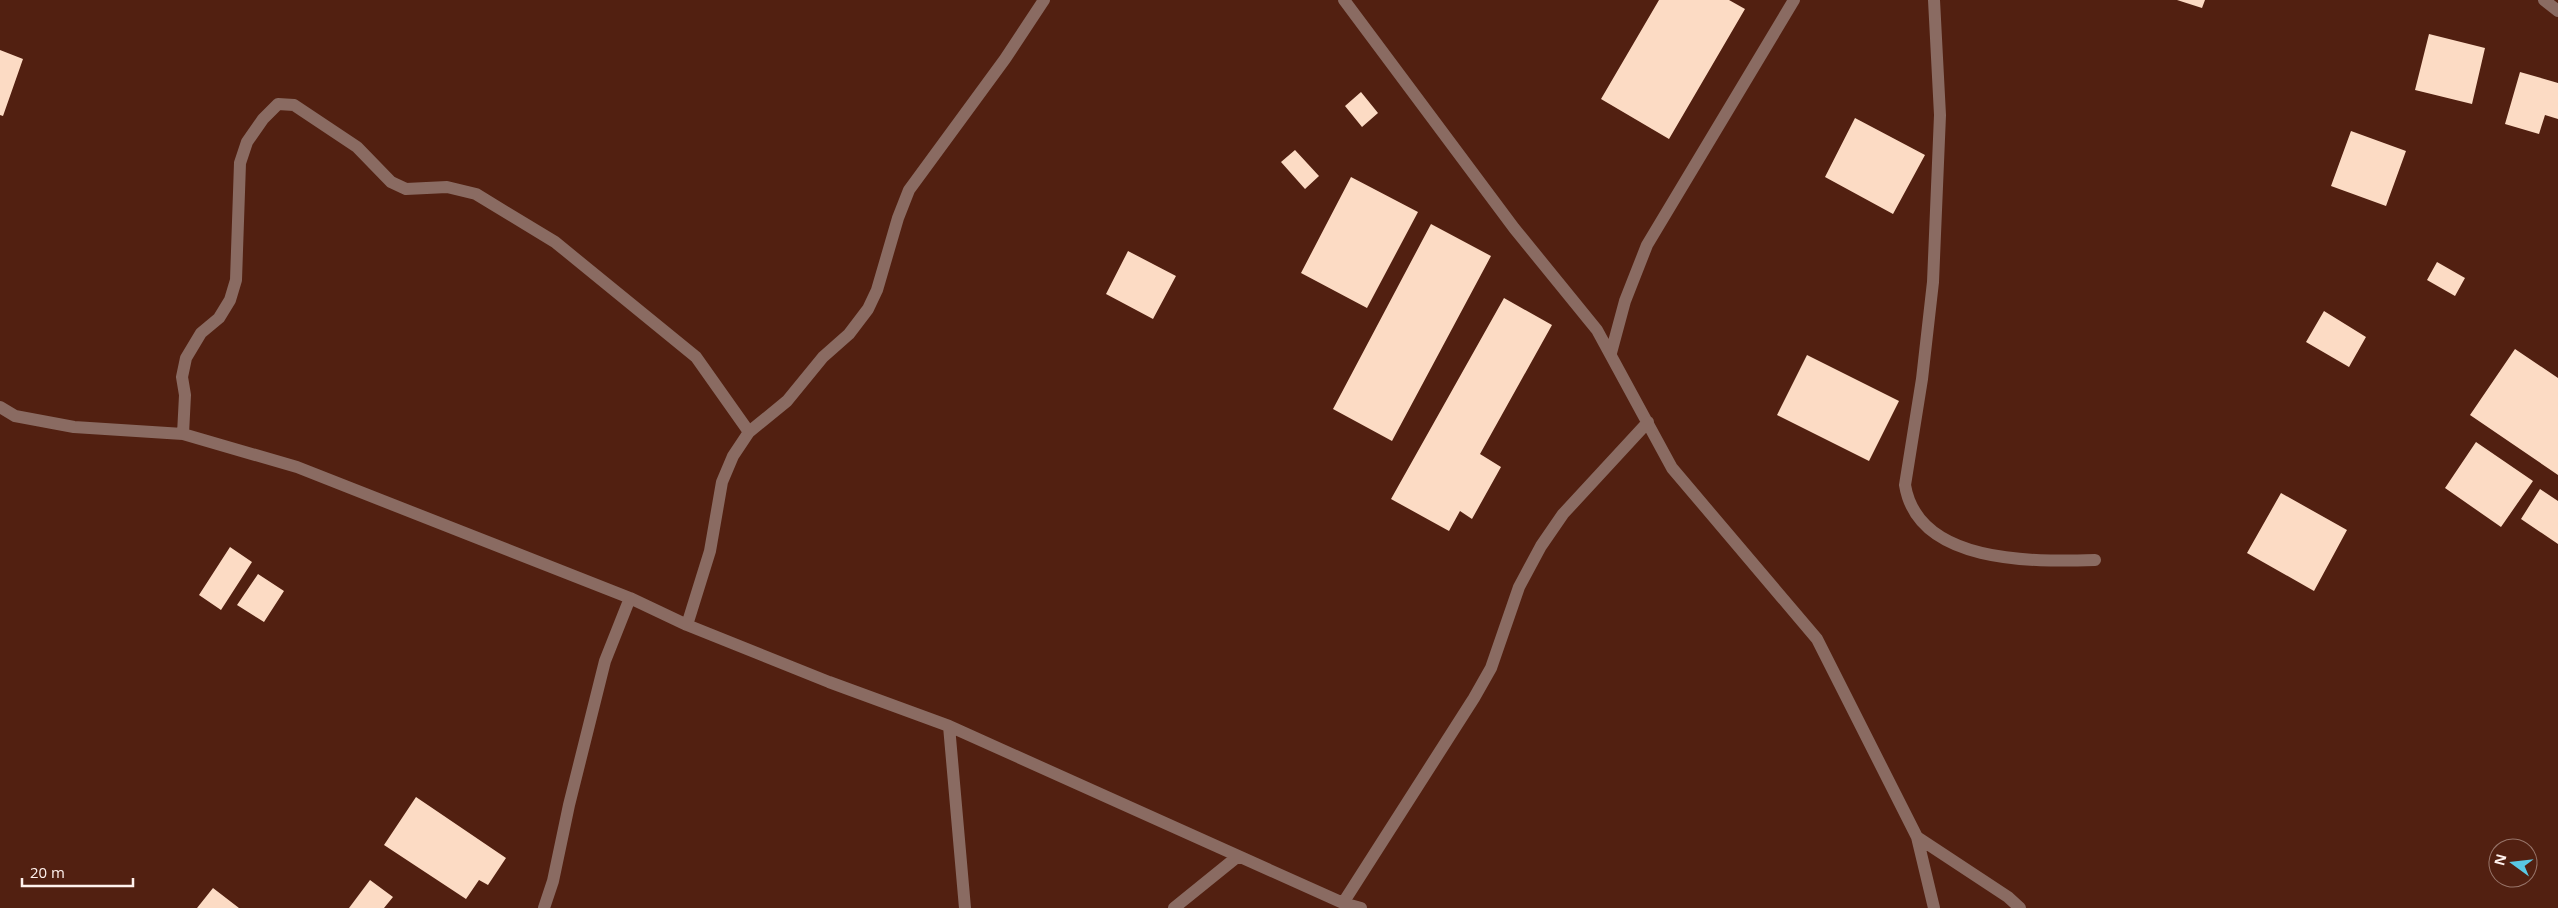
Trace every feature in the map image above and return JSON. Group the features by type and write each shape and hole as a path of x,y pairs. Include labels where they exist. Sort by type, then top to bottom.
{"street":[{"path":"687,625 710,551 722,482 733,456 748,432 787,401 823,357 849,334 868,309 877,290 898,218 909,190 1005,58 1044,0"},
{"path":"1344,0 1514,228 1596,330 1672,468 1817,639 1917,837 1934,908"},
{"path":"1610,353 1625,301 1647,245 1794,0"},
{"path":"1934,0 1940,115 1933,282 1922,379 1905,485 1908,502 1916,517 1944,541 1997,555 2041,562 2095,560"},
{"path":"2544,0 2558,11"},
{"path":"183,434 185,395 182,377 186,358 200,333 219,318 230,300 236,280 240,163 247,142 263,119 278,104 294,105 357,147 391,182 406,189 447,187 476,194 555,242 696,357 748,432"},
{"path":"0,407 15,416 74,427 183,434 297,467 630,598 687,625 829,682 949,726 1237,857 1343,903 1361,908"},
{"path":"1343,903 1474,698 1491,668 1522,580 1541,546 1563,514 1648,422"},
{"path":"544,908 554,881 569,805 605,661 630,598"},
{"path":"949,726 965,908"},
{"path":"1917,837 2008,897 2020,908"},
{"path":"1174,908 1237,857"}],"building":[{"path":"1659,0 1729,0 1745,9 1669,139 1601,99"},
{"path":"2177,0 2205,0 2202,8"},
{"path":"2429,34 2485,48 2472,104 2415,90"},
{"path":"0,50 23,59 3,116 0,115"},
{"path":"2520,72 2558,83 2558,119 2545,115 2539,134 2505,124"},
{"path":"1361,92 1378,113 1362,127 1345,106"},
{"path":"1855,118 1925,155 1893,214 1825,177"},
{"path":"2351,131 2406,151 2386,206 2331,186"},
{"path":"1295,150 1319,176 1305,189 1281,162"},
{"path":"1351,177 1418,212 1367,308 1301,273"},
{"path":"1431,224 1491,256 1392,441 1333,409"},
{"path":"1128,251 1176,276 1153,319 1106,294"},
{"path":"2437,262 2465,278 2455,296 2427,280"},
{"path":"1504,298 1552,325 1480,454 1501,467 1472,519 1460,511 1449,531 1391,499"},
{"path":"2324,311 2366,337 2349,367 2306,342"},
{"path":"2515,349 2558,378 2558,475 2470,415"},
{"path":"1807,355 1899,401 1869,461 1777,415"},
{"path":"2476,442 2533,481 2501,527 2445,488"},
{"path":"2540,489 2558,501 2558,544 2521,519"},
{"path":"2281,493 2347,530 2314,591 2247,553"},
{"path":"230,547 252,562 221,610 199,595"},
{"path":"258,574 284,591 264,622 237,605"},
{"path":"416,797 506,858 488,885 479,880 466,899 384,845"},
{"path":"370,880 393,897 384,908 349,908"},
{"path":"213,888 239,908 197,908"}]}
